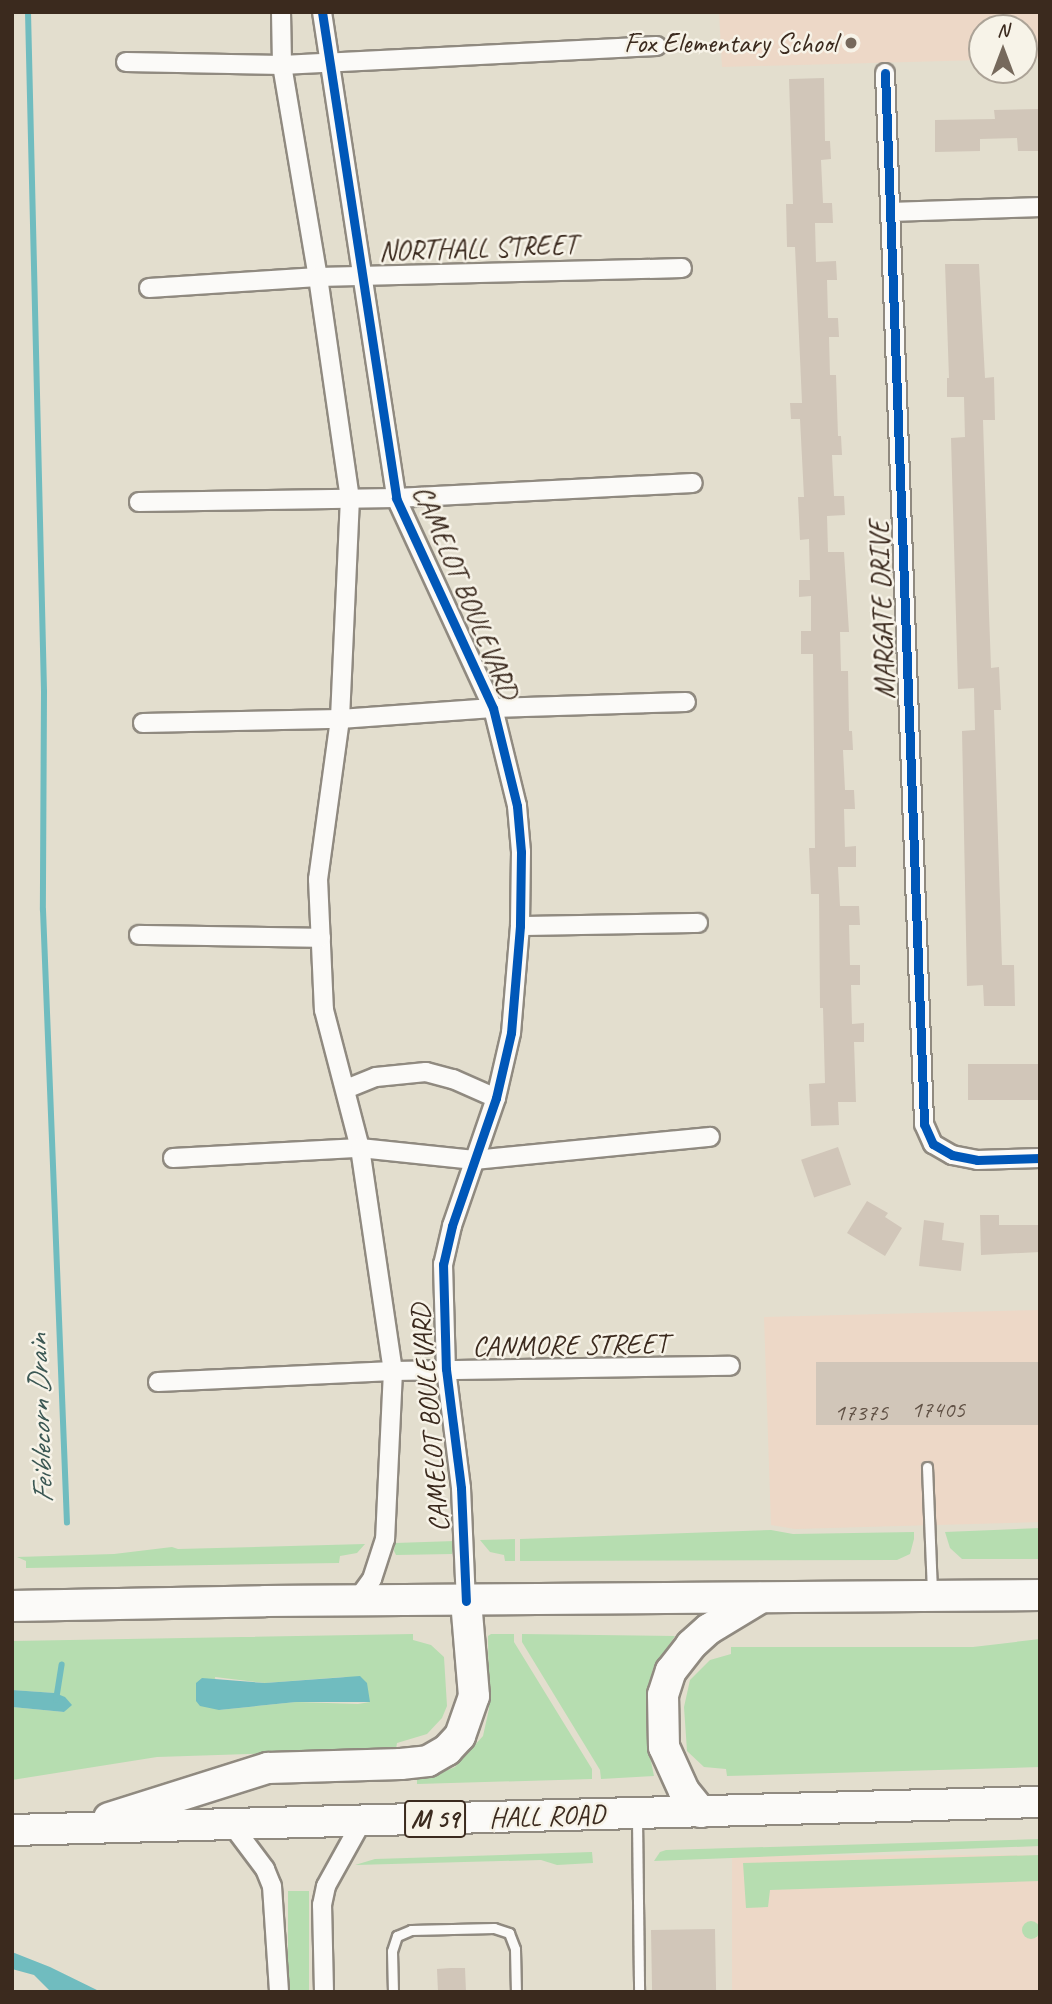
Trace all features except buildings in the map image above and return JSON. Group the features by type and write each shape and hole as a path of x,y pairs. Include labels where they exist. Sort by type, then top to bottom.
{"highway":[{"path":"12,1606 358,1600 1040,1595"},
{"path":"701,1812 684,1791 664,1746 663,1695 671,1671 691,1645 709,1629 760,1598"},
{"path":"79,1828 268,1768 428,1761 447,1750 460,1736 474,1696 466,1601"},
{"name":"HALL ROAD","path":"12,1830 1040,1802"}],"street":[{"name":"CAMELOT BOULEVARD","path":"281,12 282,65 318,277 350,498 340,719 318,879 324,1010 360,1148 393,1371 384,1539 372,1579 358,1600"},
{"name":"CAMELOT BOULEVARD","path":"322,12 332,62 361,277 396,498 493,708 517,806 521,852 520,926 511,1033 496,1098 474,1160 443,1264 446,1369 461,1488 466,1601"},
{"path":"126,62 282,65 657,46"},
{"name":"MARGATE DRIVE","path":"886,73 924,1124 933,1144 952,1155 977,1160 1040,1158"},
{"path":"891,212 1040,207"},
{"name":"NORTHALL STREET","path":"149,288 318,277 682,268"},
{"path":"139,502 396,498 693,483"},
{"path":"143,723 340,719 493,708 686,702"},
{"path":"520,926 698,923"},
{"path":"139,935 321,938"},
{"path":"346,1089 376,1077 426,1072 453,1079 496,1098"},
{"path":"173,1158 360,1148 474,1160 710,1137"},
{"name":"CANMORE STREET","path":"158,1382 446,1369 730,1366"},
{"path":"324,1992 322,1916 326,1886 362,1821"},
{"path":"232,1825 264,1869 272,1886 279,1992"}],"lane":[{"path":"928,1467 932,1597"},
{"path":"637,1814 639,1992"},
{"path":"393,1992 392,1951 397,1936 411,1930 494,1928 509,1933 515,1949 516,1992"}],"shaded area":[{"name":"Fox Elementary School","path":"719,12 1040,12 1040,58 1038,14 968,14 968,60 722,67"},
{"path":"1040,1310 1040,1522 795,1529 771,1525 764,1317"},
{"path":"732,1855 1040,1855 1040,1992 732,1992"}],"green space":[{"path":"1040,1528 1040,1559 962,1559 950,1548 945,1532"},
{"path":"771,1530 793,1534 914,1532 914,1539 910,1554 897,1560 520,1561 520,1539"},
{"path":"515,1539 515,1561 505,1561 504,1555 490,1552 480,1540"},
{"path":"455,1541 452,1554 396,1555 394,1551 395,1543"},
{"path":"365,1544 357,1553 340,1556 339,1563 26,1568 26,1561 17,1557 114,1554 172,1547"},
{"path":"413,1634 413,1640 431,1645 444,1657 447,1706 442,1718 427,1734 397,1743 396,1749 157,1757 12,1780 12,1707 64,1712 70,1703 55,1693 12,1690 12,1641","holes":["215,1677 265,1683 344,1677 370,1702 296,1702 219,1710"]},
{"path":"514,1634 514,1642 592,1769 592,1779 417,1784 417,1779 431,1777 455,1767 483,1736 489,1709 488,1636"},
{"path":"522,1634 675,1636 653,1669 646,1695 647,1742 654,1776 601,1779 600,1770 522,1642"},
{"path":"1040,1639 1040,1767 727,1776 726,1769 704,1767 687,1751 684,1707 690,1680 710,1660 731,1654 731,1647 973,1647"},
{"path":"1040,1839 1040,1846 654,1861 660,1852 666,1850"},
{"path":"592,1852 593,1863 557,1865 541,1860 355,1865 375,1859"},
{"path":"1040,1855 1040,1881 770,1890 768,1907 746,1908 743,1863"},
{"path":"288,1891 309,1891 309,1992 288,1992"},
{"path":"1031,1921 1037,1924 1040,1930 1037,1936 1031,1939 1025,1936 1022,1930 1025,1924"}],"water":[{"path":"360,1676 367,1683 370,1702 296,1702 219,1710 200,1706 196,1701 196,1683 202,1678 265,1683"},
{"path":"12,1690 55,1693 65,1697 72,1705 64,1712 12,1707"},
{"path":"12,1952 101,1992 51,1992 34,1975 12,1969"}],"waterway":[{"name":"Feiblecorn Drain","path":"28,12 44,692 43,910 67,1523"},
{"name":"Feiblecorn Drain","path":"56,1700 62,1664"}],"cycle path":[{"path":"322,12 396,498 493,708 517,806 521,852 520,926 511,1033 496,1098 452,1226 443,1264 446,1369 461,1488 466,1601"},
{"path":"885,73 924,1124 933,1144 952,1155 977,1160 1040,1158"}],"place":[{"name":"Fox Elementary School","path":"851,43"}]}
